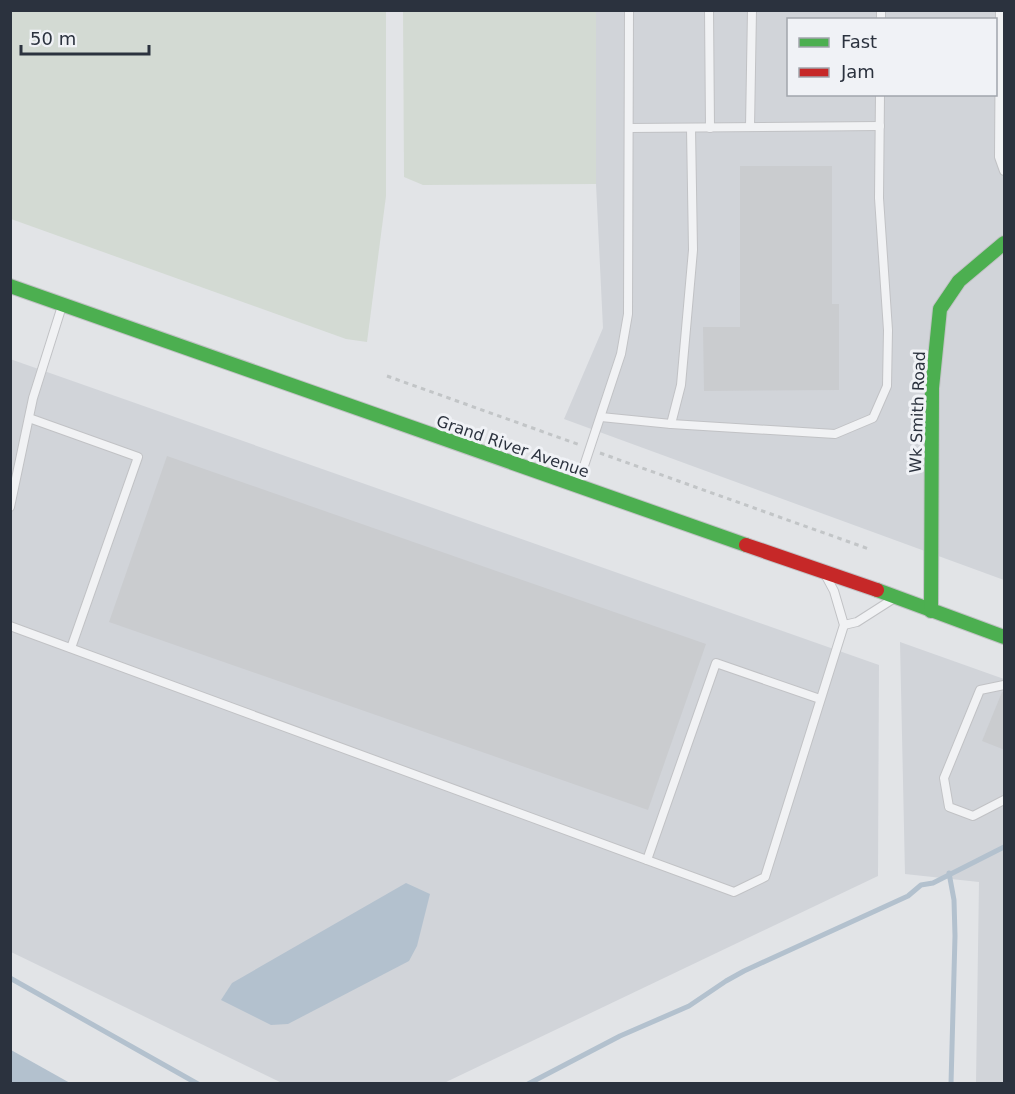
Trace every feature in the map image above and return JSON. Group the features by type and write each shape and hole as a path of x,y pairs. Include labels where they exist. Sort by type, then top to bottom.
{"main road":[{"name":"Wk Smith Road","path":"931,611 932,388 940,309 959,281 1005,243"},
{"name":"Grand River Avenue","path":"10,286 1005,637"}],"lane":[{"path":"577,486 602,417 621,354 628,314 629,10"},
{"path":"709,10 710,128"},
{"path":"750,127 752,10"},
{"path":"1000,10 1002,144 999,157 1005,171"},
{"path":"602,417 671,424 835,434 873,418 887,386 888,330 879,198 880,96"},
{"path":"629,128 880,126"},
{"path":"671,424 681,385 693,250 691,128"},
{"path":"10,507 33,398 62,304"},
{"path":"29,418 138,457 71,648"},
{"path":"10,626 734,892 765,877 844,625 834,591 825,573"},
{"path":"844,625 857,622 896,597"},
{"path":"646,860 716,663 820,699"},
{"path":"1005,686 980,690 944,778 950,807 973,816 1005,800"}],"path":[{"path":"387,376 869,549"}],"shaded area":[{"path":"10,11 386,11 386,196 367,342 346,339 11,219"},
{"path":"403,11 596,11 596,184 423,185 404,177"},
{"path":"596,11 1004,11 1004,580 564,419 603,328 596,184"},
{"path":"10,359 879,665 878,876 444,1083 282,1083 11,952"},
{"path":"900,642 1004,679 1004,1083 976,1083 979,882 905,874"}],"water":[{"path":"406,883 430,894 417,946 409,961 288,1024 271,1025 221,1000 232,983"},
{"path":"11,1050 70,1083 11,1083"}],"building":[{"path":"740,166 832,166 832,304 839,304 839,390 704,391 703,327 740,327"},
{"path":"167,456 706,644 648,810 109,622"},
{"path":"1005,691 1005,750 982,741 1002,692"}],"waterway":[{"path":"528,1084 620,1036 689,1006 744,971 908,896 921,885 933,883 1004,847"},
{"path":"949,873 954,900 955,936 951,1084"},
{"path":"10,978 198,1084"}],"traffic: fast":[{"path":"931,611 932,388 940,309 959,281 1004,243"},
{"path":"10,286 746,545"},
{"path":"877,590 1004,637"}],"traffic: jam":[{"path":"746,545 877,590"}]}
